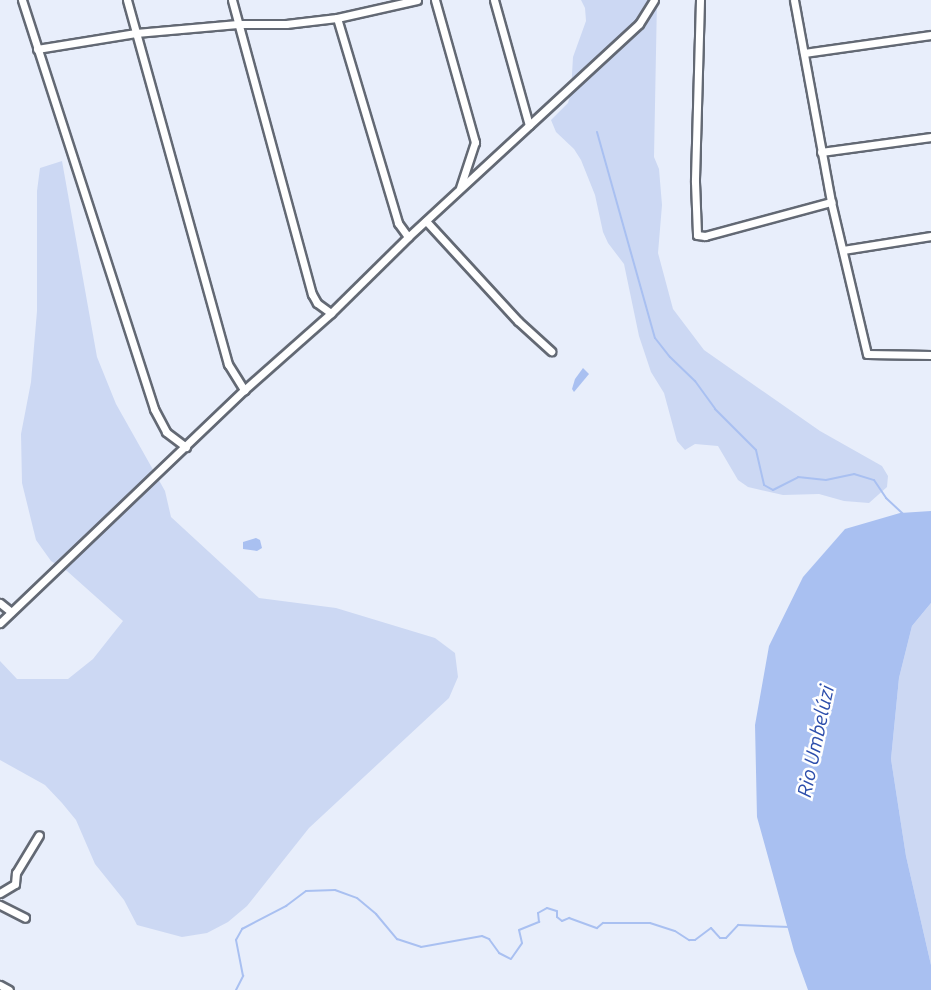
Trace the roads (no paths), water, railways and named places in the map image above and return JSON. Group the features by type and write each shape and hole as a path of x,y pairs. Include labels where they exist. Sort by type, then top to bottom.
{"street":[{"path":"22,0 154,409 166,432 186,447"},
{"path":"127,0 228,364 244,390"},
{"path":"231,0 274,164 312,294 317,303 331,313"},
{"path":"37,49 136,33 238,24 286,24 337,18 417,0"},
{"path":"435,0 475,142 459,190"},
{"path":"494,0 529,125"},
{"path":"0,623 244,390 331,313 426,220 639,24 654,0"},
{"path":"700,0 695,171 697,235 705,236 831,202"},
{"path":"794,0 831,202 867,354 931,355"},
{"path":"337,18 398,223 408,237"},
{"path":"804,53 931,35"},
{"path":"821,152 931,137"},
{"path":"426,220 518,321 551,351"},
{"path":"843,250 931,236"},
{"path":"0,603 11,612"},
{"path":"0,893 15,884 16,873 39,835"},
{"path":"0,905 25,918"},
{"path":"0,985 9,990"}],"water":[{"path":"583,368 589,374 574,392 572,389 575,379"},
{"name":"Rio Umbelúzi","path":"931,511 931,603 912,626 899,678 891,759 906,856 931,965 931,990 808,990 794,951 757,817 755,725 769,646 803,577 845,529 900,513"},
{"path":"256,538 260,540 262,548 257,551 243,549 243,542"}],"waterway":[{"path":"597,132 655,338 670,357 695,381 715,409 756,450 764,485 773,490 798,477 826,480 854,474 874,480 886,498 904,515"},
{"path":"236,990 243,976 236,940 242,929 286,906 306,891 335,890 357,898 376,914 397,939 421,947 482,936 489,939 499,953 511,959 522,943 519,930 539,922 538,913 547,908 557,911 557,917 562,921 569,918 597,928 603,923 650,923 675,931 689,940 695,940 711,928 720,938 726,938 738,925 790,927"}]}
